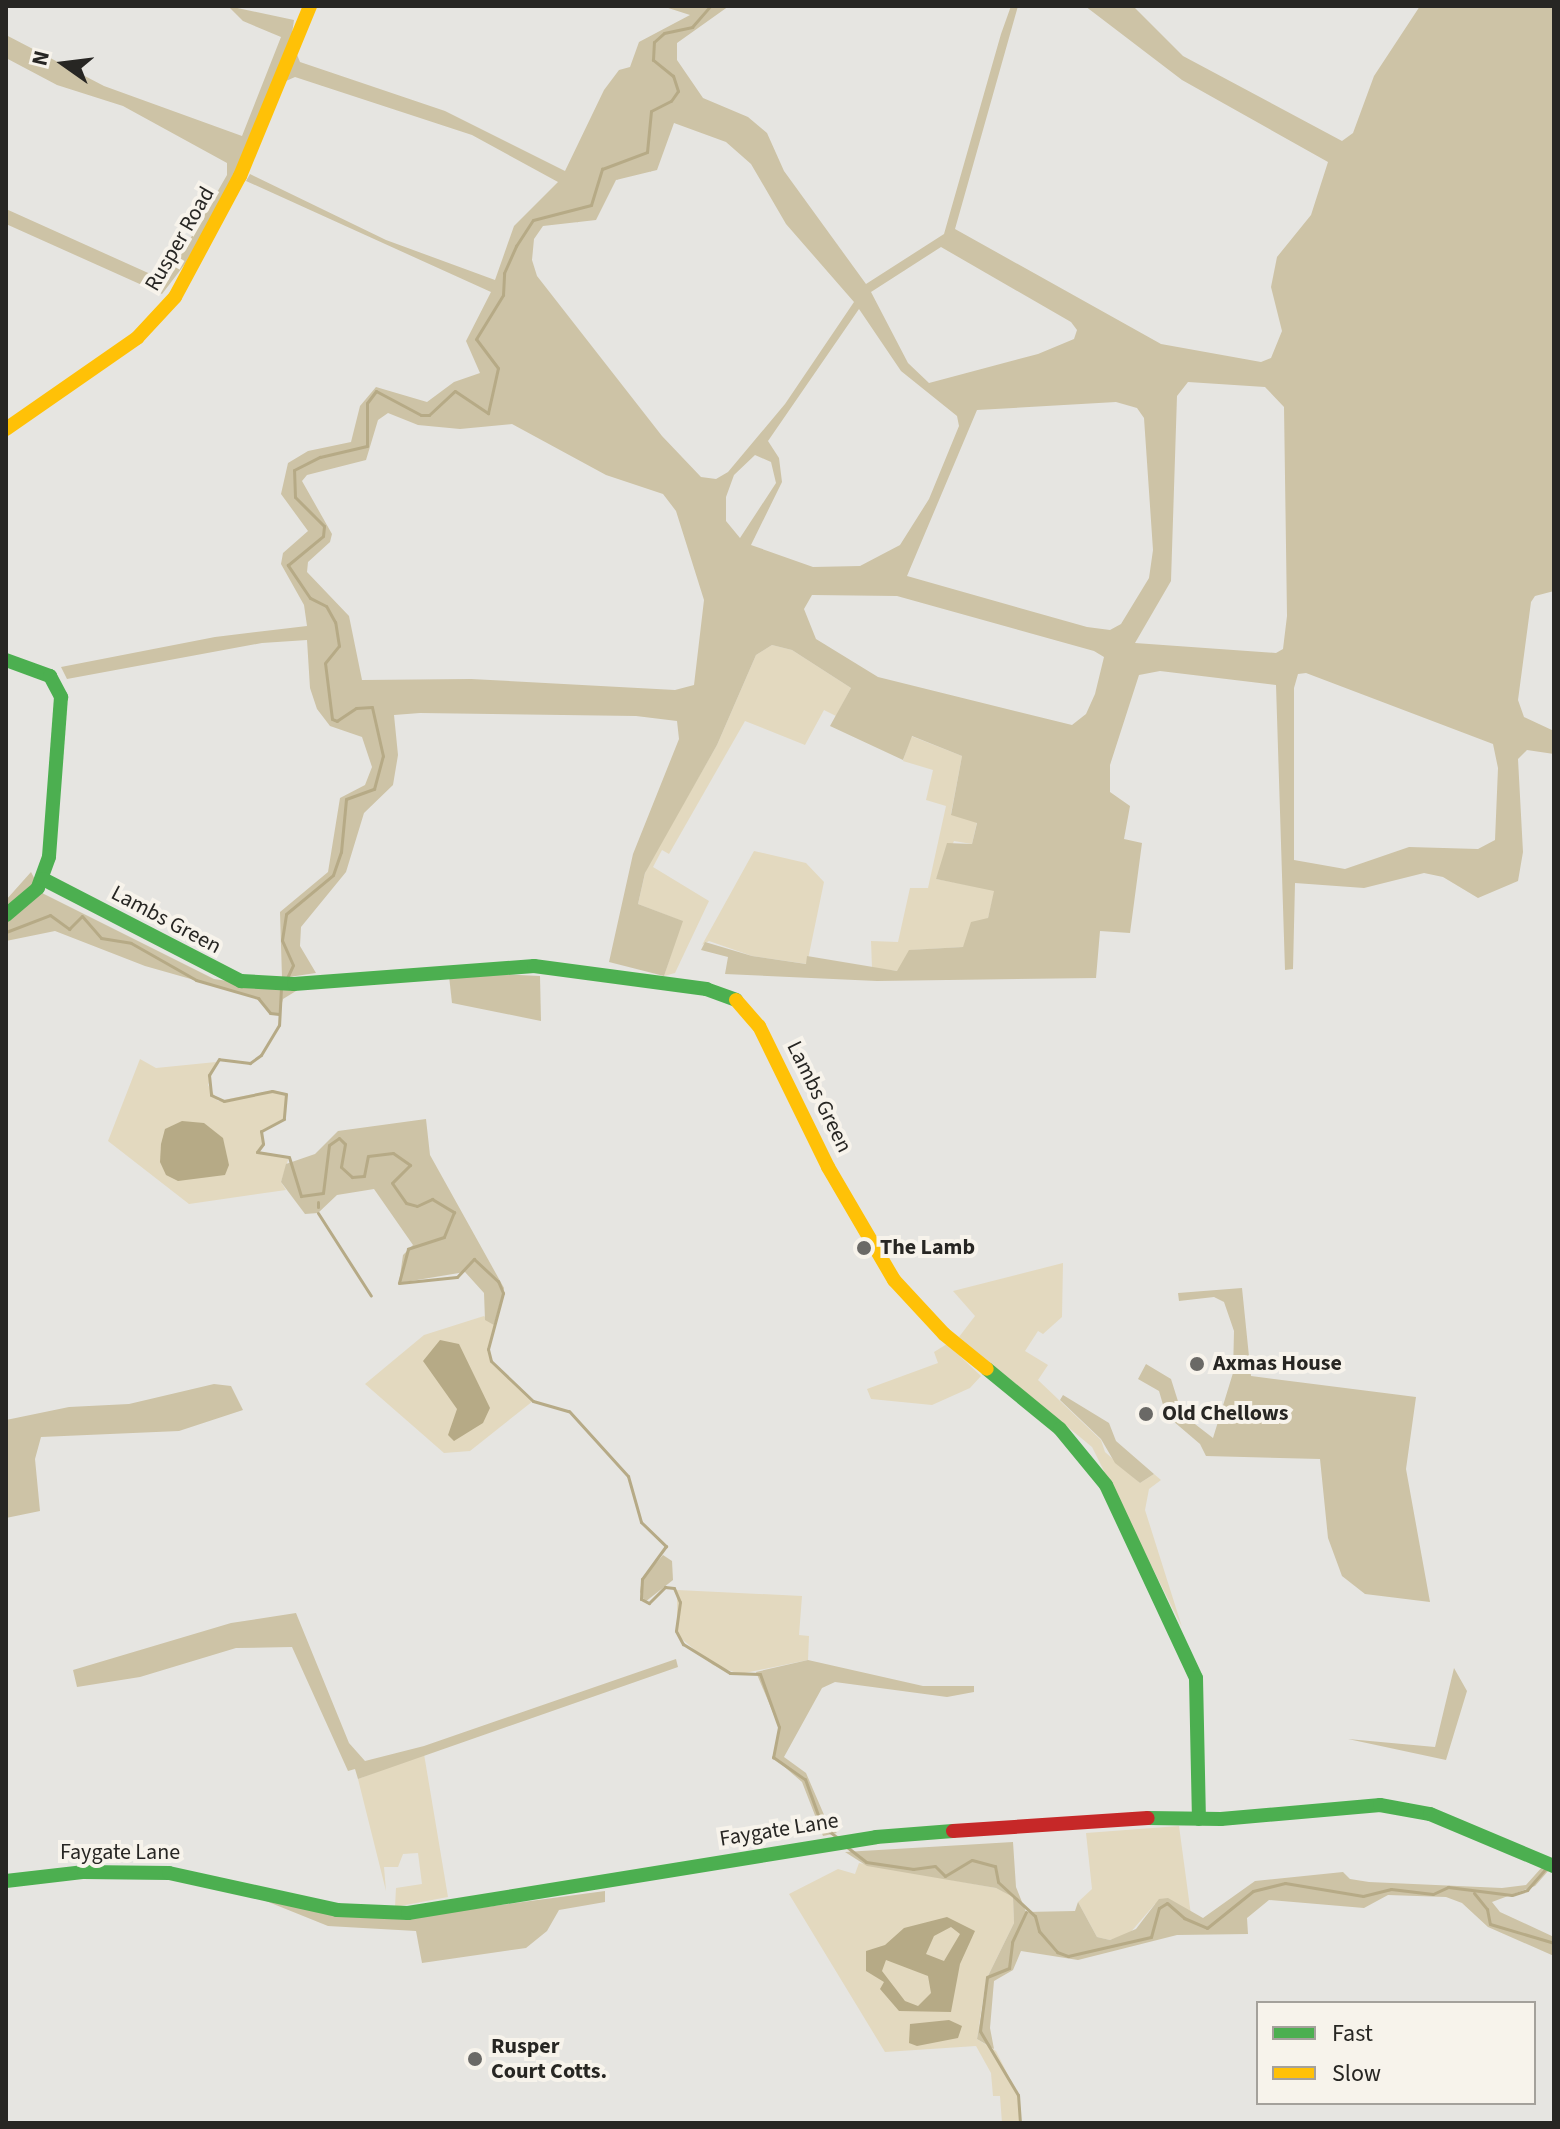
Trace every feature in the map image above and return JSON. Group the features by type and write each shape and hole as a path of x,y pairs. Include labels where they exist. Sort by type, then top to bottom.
{"street":[{"name":"Rusper Road","path":"6,429 137,338 175,297 240,176 310,6"},
{"path":"6,660 42,671 60,690 52,834 43,879 27,900 6,915"},
{"name":"Lambs Green","path":"43,879 215,972 278,984 534,966 706,989 739,1001 759,1026 828,1167 894,1280 949,1338 1060,1429 1106,1485 1196,1678 1200,1705 1195,1783 1199,1819"},
{"name":"Faygate Lane","path":"6,1881 84,1872 169,1873 337,1910 408,1913 842,1842 1127,1818 1199,1819 1392,1805 1438,1817 1550,1864"}],"shaded area":[{"path":"228,6 294,20 291,40 300,62 445,111 565,171 604,90 619,70 630,67 639,42 690,15 662,6 729,6 677,43 677,60 703,98 748,117 767,133 784,171 866,284 944,234 1001,34 1011,6 1018,6 955,229 1161,344 1261,362 1271,358 1282,331 1271,287 1277,257 1311,215 1328,162 1182,80 1085,6 1133,6 1183,56 1342,141 1353,133 1374,76 1420,6 1554,6 1554,591 1535,596 1531,602 1518,700 1524,717 1554,731 1554,754 1527,750 1518,759 1523,852 1518,881 1478,898 1443,877 1424,873 1364,888 1295,883 1293,969 1285,970 1276,685 1160,671 1139,675 1110,765 1110,792 1130,806 1124,839 1142,843 1130,933 1100,931 1096,978 877,981 725,974 728,957 701,950 705,942 752,956 806,964 807,956 897,971 909,950 963,947 971,922 988,918 994,891 936,879 947,843 972,844 977,823 951,815 962,756 912,736 903,760 830,726 851,688 792,650 772,645 756,655 717,745 645,873 638,904 683,921 664,976 609,962 633,854 679,739 677,721 636,716 420,713 394,715 398,755 393,785 364,813 346,872 301,927 300,946 316,973 282,978 280,912 328,872 340,798 365,785 372,767 362,737 330,726 317,709 310,688 307,640 262,643 67,679 61,667 215,637 307,626 304,605 281,564 283,553 308,531 281,494 288,463 308,451 351,442 360,406 376,387 427,402 454,382 480,373 466,341 491,292 246,181 250,174 386,240 495,280 514,226 558,182 472,135 295,77 286,81 195,251 162,294 6,224 6,209 166,281 227,175 227,163 123,106 57,85 6,58 6,35 104,86 242,136 281,37 243,21","holes":["674,123 726,142 751,164 786,224 854,302 785,404 728,472 716,479 701,477 662,436 537,276 532,260 534,239 543,226 596,220 616,180 657,170","941,247 1071,322 1077,330 1074,339 1038,354 929,383 908,363 871,292","859,309 901,371 957,416 959,426 929,499 900,545 860,566 813,567 751,545 782,482 779,458 768,441","1188,382 1265,387 1284,407 1287,616 1283,649 1276,653 1135,643 1171,581 1177,396","1116,402 1137,408 1144,418 1153,550 1149,578 1121,624 1110,630 1087,627 907,576 977,410","388,413 418,425 460,429 512,424 606,475 663,494 676,511 704,600 694,685 675,690 471,679 362,680 349,616 307,572 308,562 330,542 332,534 302,481 307,475 366,460 378,420","755,455 771,462 776,483 740,538 726,521 726,497 734,475","812,595 897,596 1094,651 1104,657 1095,694 1086,714 1072,725 878,677 816,639 804,609","1306,673 1493,744 1498,768 1495,840 1478,849 1409,847 1345,869 1294,860 1294,688 1298,674"]},
{"path":"772,645 792,650 851,688 836,716 824,710 805,745 745,721 669,854 662,850 653,867 709,901 675,973 664,976 682,921 638,904 646,869 717,745 756,655"},
{"path":"911,736 962,756 951,814 977,822 972,844 954,841 936,879 995,890 988,918 963,947 912,950 898,971 872,968 871,941 898,942 910,888 928,888 946,806 926,800 933,770 903,761"},
{"path":"754,851 806,863 824,882 807,964 752,956 709,941 702,945"},
{"path":"31,872 42,893 214,979 296,991 283,999 279,1014 271,1014 258,998 145,966 55,931 6,941 6,900"},
{"path":"449,976 540,976 541,1021 452,1003"},
{"path":"140,1059 156,1068 216,1062 208,1085 218,1101 274,1090 286,1094 284,1119 261,1131 263,1144 257,1151 289,1157 281,1182 286,1190 189,1204 108,1141"},
{"path":"426,1119 430,1155 504,1288 494,1325 485,1320 484,1293 465,1272 399,1283 403,1255 413,1245 374,1189 337,1195 318,1213 305,1214 281,1182 286,1164 315,1154 338,1131"},
{"path":"182,1121 204,1123 223,1138 229,1165 225,1175 178,1181 166,1175 160,1162 165,1129"},
{"path":"1063,1263 1062,1317 1043,1334 1038,1331 1025,1351 1048,1365 1038,1380 1101,1440 1105,1452 1140,1483 1154,1474 1161,1480 1149,1489 1145,1510 1182,1627 1092,1447 959,1337 975,1316 953,1291"},
{"path":"1242,1288 1251,1376 1416,1397 1406,1469 1430,1602 1365,1594 1342,1576 1328,1538 1320,1459 1206,1456 1200,1444 1166,1415 1159,1391 1138,1379 1146,1364 1171,1379 1182,1414 1213,1438 1233,1373 1234,1331 1224,1302 1214,1297 1179,1301 1178,1293"},
{"path":"484,1316 494,1325 488,1349 491,1361 533,1401 470,1451 444,1453 365,1384 424,1335"},
{"path":"440,1340 459,1344 490,1408 483,1423 454,1441 448,1435 457,1409 423,1361"},
{"path":"947,1344 981,1376 970,1388 932,1405 871,1399 867,1389 938,1363 934,1352"},
{"path":"214,1384 231,1386 243,1410 179,1431 41,1437 35,1459 40,1511 6,1518 6,1420 69,1407 129,1404"},
{"path":"1063,1395 1109,1423 1116,1441 1154,1474 1140,1483 1115,1463 1101,1439 1060,1400"},
{"path":"663,1555 672,1561 673,1580 645,1602 640,1592 642,1579"},
{"path":"677,1590 802,1596 799,1635 809,1636 808,1660 740,1674 713,1665 677,1635"},
{"path":"296,1613 349,1743 365,1761 424,1746 676,1659 678,1667 358,1779 355,1769 348,1771 292,1647 236,1648 140,1677 77,1687 73,1670 231,1623"},
{"path":"808,1660 923,1686 974,1686 974,1692 947,1697 835,1682 822,1688 784,1757 806,1773 828,1824 837,1833 823,1836 802,1782 773,1757 779,1727 756,1672"},
{"path":"1454,1668 1467,1691 1446,1760 1348,1739 1435,1747"},
{"path":"424,1754 448,1897 395,1907 396,1888 422,1884 418,1853 403,1854 398,1867 384,1867 386,1891 358,1779"},
{"path":"1179,1826 1191,1915 1155,1904 1129,1934 1110,1940 1097,1937 1078,1902 1092,1889 1086,1833"},
{"path":"1013,1842 1016,1887 1026,1912 1075,1911 1078,1902 1097,1937 1110,1940 1136,1929 1159,1899 1168,1898 1203,1918 1255,1881 1343,1872 1350,1879 1369,1882 1502,1888 1526,1885 1543,1866 1549,1870 1535,1886 1492,1902 1500,1912 1554,1937 1554,1956 1488,1927 1462,1903 1446,1897 1388,1895 1364,1908 1269,1900 1247,1918 1248,1934 1177,1935 1078,1960 1021,1951 1013,1970 994,1981 990,2028 994,2049 977,2039 988,1976 1014,1923 1013,1897 996,1888 867,1866 845,1852"},
{"path":"859,1863 996,1888 1013,1896 1014,1923 986,1980 977,2039 996,2051 1018,2095 1020,2123 1002,2123 1000,2096 993,2096 991,2073 976,2046 885,2052 789,1894 838,1869 855,1874"},
{"path":"605,1891 605,1902 559,1910 547,1931 526,1948 422,1963 416,1931 328,1926 256,1897 397,1919"},
{"path":"947,1917 975,1931 960,1964 951,2012 899,2011 880,1989 884,1982 866,1971 866,1951 885,1945 904,1928","holes":["951,1927 960,1934 944,1961 926,1954 934,1936","886,1960 928,1976 931,1993 918,2006 905,2001 882,1971"]},
{"path":"949,2020 962,2026 958,2038 917,2046 909,2043 910,2024"}],"waterway":[{"path":"287,978 293,965 282,940 286,914 333,875 341,852 346,799 374,789 383,756 372,707 356,708 337,721 332,719 325,663 339,646 335,622 326,606 310,598 288,565 323,536 324,526 295,497 294,470 320,457 367,446 367,403 376,391 421,415 429,415 455,391 488,413 498,368 476,339 503,295 504,273 516,246 533,220 591,205 602,169 647,152 651,111 671,101 678,91 673,76 653,60 654,42 664,33 692,27 710,6"},
{"path":"6,932 50,915 69,929 82,916 101,938 131,943 196,980 258,998 270,1013 279,1014"},
{"path":"281,988 279,1025 261,1055 250,1063 219,1059 209,1075 211,1095 224,1101 272,1091 286,1094 284,1119 261,1131 263,1144 257,1152 289,1157 301,1196 323,1193 329,1145 339,1138 345,1144 341,1167 352,1177 364,1176 368,1156 393,1153 410,1165 392,1183 406,1203 417,1206 432,1199 454,1212 444,1237 408,1249 399,1283 457,1277 474,1259 498,1281 503,1293 488,1349 491,1361 533,1401 569,1411 628,1476 641,1522 666,1546 642,1579 641,1599 649,1603 665,1587 674,1588 680,1602 676,1631 683,1644 730,1673 760,1674 779,1727 773,1757 805,1779 822,1826 839,1839"},
{"path":"318,1202 318,1207"},
{"path":"318,1213 371,1296"},
{"path":"847,1847 866,1862 913,1869 935,1866 945,1876 972,1860 995,1866 998,1882 1035,1916 1039,1931 1057,1952 1068,1956 1151,1937 1159,1908 1167,1903 1184,1918 1207,1928 1253,1891 1285,1883 1363,1896 1391,1889 1433,1894 1448,1887 1512,1895 1527,1890 1546,1868"},
{"path":"1474,1893 1487,1909 1490,1924 1554,1943"},
{"path":"1020,2123 1018,2095 980,2031 987,1977 1009,1968 1012,1942 1026,1912"}],"traffic: fast":[{"path":"6,660 50,676 61,697 49,857 38,888 6,915"},
{"path":"43,879 241,981 294,984 534,966 706,989 736,1000"},
{"path":"987,1369 1060,1429 1106,1485 1196,1678 1199,1819"},
{"path":"1148,1818 1221,1819 1380,1805 1430,1814 1554,1866"},
{"path":"6,1881 84,1872 169,1873 337,1910 408,1913 876,1837 953,1831"}],"traffic: slow":[{"path":"6,429 137,338 175,297 240,176 310,6"},
{"path":"736,1000 759,1026 828,1167 894,1280 944,1334 987,1369"}],"traffic: jam":[{"path":"953,1831 1148,1818"}],"place":[{"name":"The Lamb","path":"864,1248"},
{"name":"Axmas House","path":"1197,1364"},
{"name":"Old Chellows","path":"1146,1414"},
{"name":"Rusper Court Cotts.","path":"475,2059"}]}
